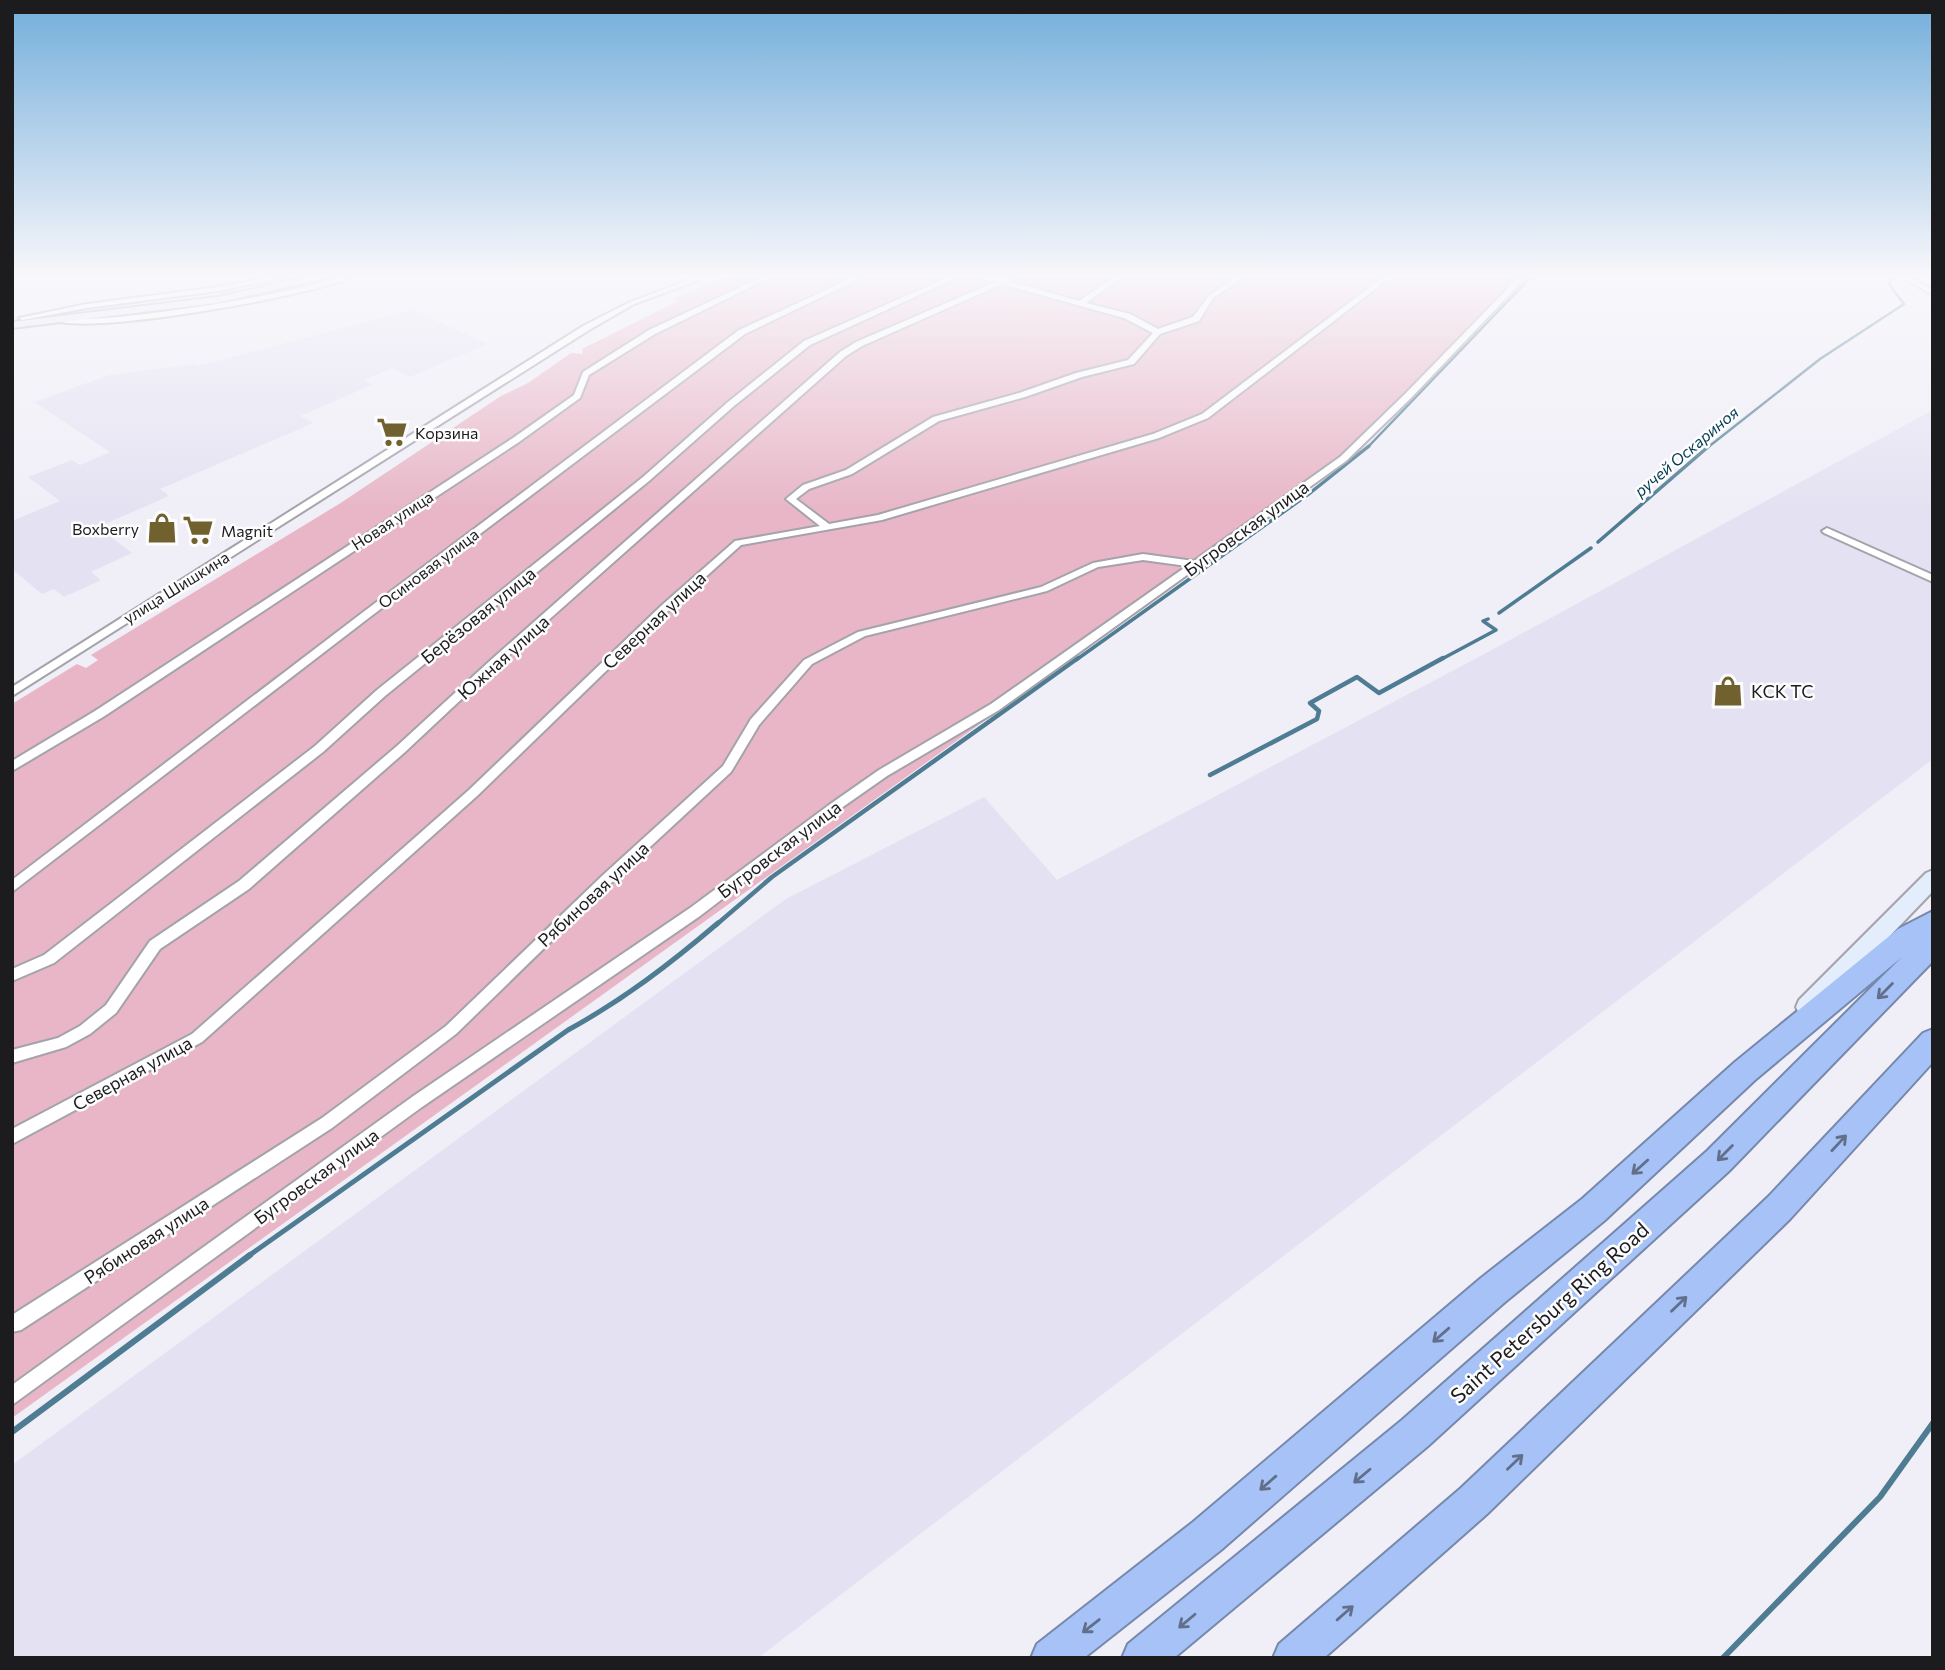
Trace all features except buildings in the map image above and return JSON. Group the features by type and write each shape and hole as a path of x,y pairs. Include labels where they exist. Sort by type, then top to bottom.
{"highway":[{"path":"1051,1658 1207,1536 1493,1290 1593,1210 1745,1071 1907,937 1933,921"},
{"name":"Saint Petersburg Ring Road","path":"1142,1658 1415,1433 1718,1161 1933,943"},
{"path":"1293,1658 1475,1502 1779,1208 1933,1042"}],"street":[{"name":"улица Шишкина","path":"12,692 544,355"},
{"name":"Новая улица","path":"12,767 99,714 516,440 577,397 586,374 616,355"},
{"name":"Осиновая улица","path":"12,887 366,615 712,355"},
{"name":"Берёзовая улица","path":"12,975 49,959 319,749 381,694 646,479 731,404 792,355"},
{"name":"Южная улица","path":"12,1057 61,1043 85,1030 111,1009 155,945 255,876 842,355"},
{"path":"826,526 790,499 806,487 849,472 936,419 1022,395 1079,375 1131,362 1137,355"},
{"name":"Северная улица","path":"12,1137 197,1038 473,793 665,608 738,542 878,518 1156,436 1205,416 1285,355"},
{"name":"Бугровская улица","path":"12,1396 416,1102 695,912 833,808 883,773 995,706 1197,564 1343,458 1448,355"},
{"path":"1827,531 1933,579"},
{"name":"Рябиновая улица","path":"12,1323 15,1324 327,1123 451,1030 606,880 727,769 755,722 807,662 862,634 1044,589 1096,565 1143,557 1197,564"},
{"path":"1745,1071 1933,878"}],"shaded area":[{"path":"240,355 462,355 410,377 392,368 364,380 372,385 300,416 313,423 160,489 169,496 98,527 132,553 91,572 101,580 64,597 54,589 42,594 12,569 12,521 60,501 28,477 72,460 80,465 110,452 34,402 109,375 194,364 198,366"},
{"path":"568,355 1452,355 1358,453 12,1418 12,704 77,664 86,668 98,660 91,655 339,504 501,396 528,383"},
{"path":"1933,410 1933,759 758,1658 12,1658 12,1465 786,899 984,797 1057,880 1488,652"}],"waterway":[{"path":"1369,446 1456,355"},
{"name":"ручей Оскариноя","path":"1707,448 1826,355"},
{"path":"1076,660 1310,493 1369,446"},
{"name":"ручей Оскариноя","path":"1598,542 1709,446"},
{"name":"ручей Оскариноя","path":"1499,613 1591,548"},
{"name":"ручей Оскариноя","path":"1440,660 1496,630 1483,621 1488,619"},
{"path":"716,925 772,877 1078,658"},
{"name":"ручей Оскариноя","path":"1210,775 1317,719 1319,711 1310,703 1357,677 1379,693 1443,658"},
{"path":"247,1257 568,1030 646,981 718,923"},
{"path":"12,1432 250,1255"},
{"path":"1723,1658 1880,1497 1933,1423"}],"place":[{"name":"Корзина","path":"392,432"},
{"name":"Boxberry","path":"162,528"},
{"name":"Magnit","path":"198,530"},
{"name":"КСК ТС","path":"1728,691"}]}
